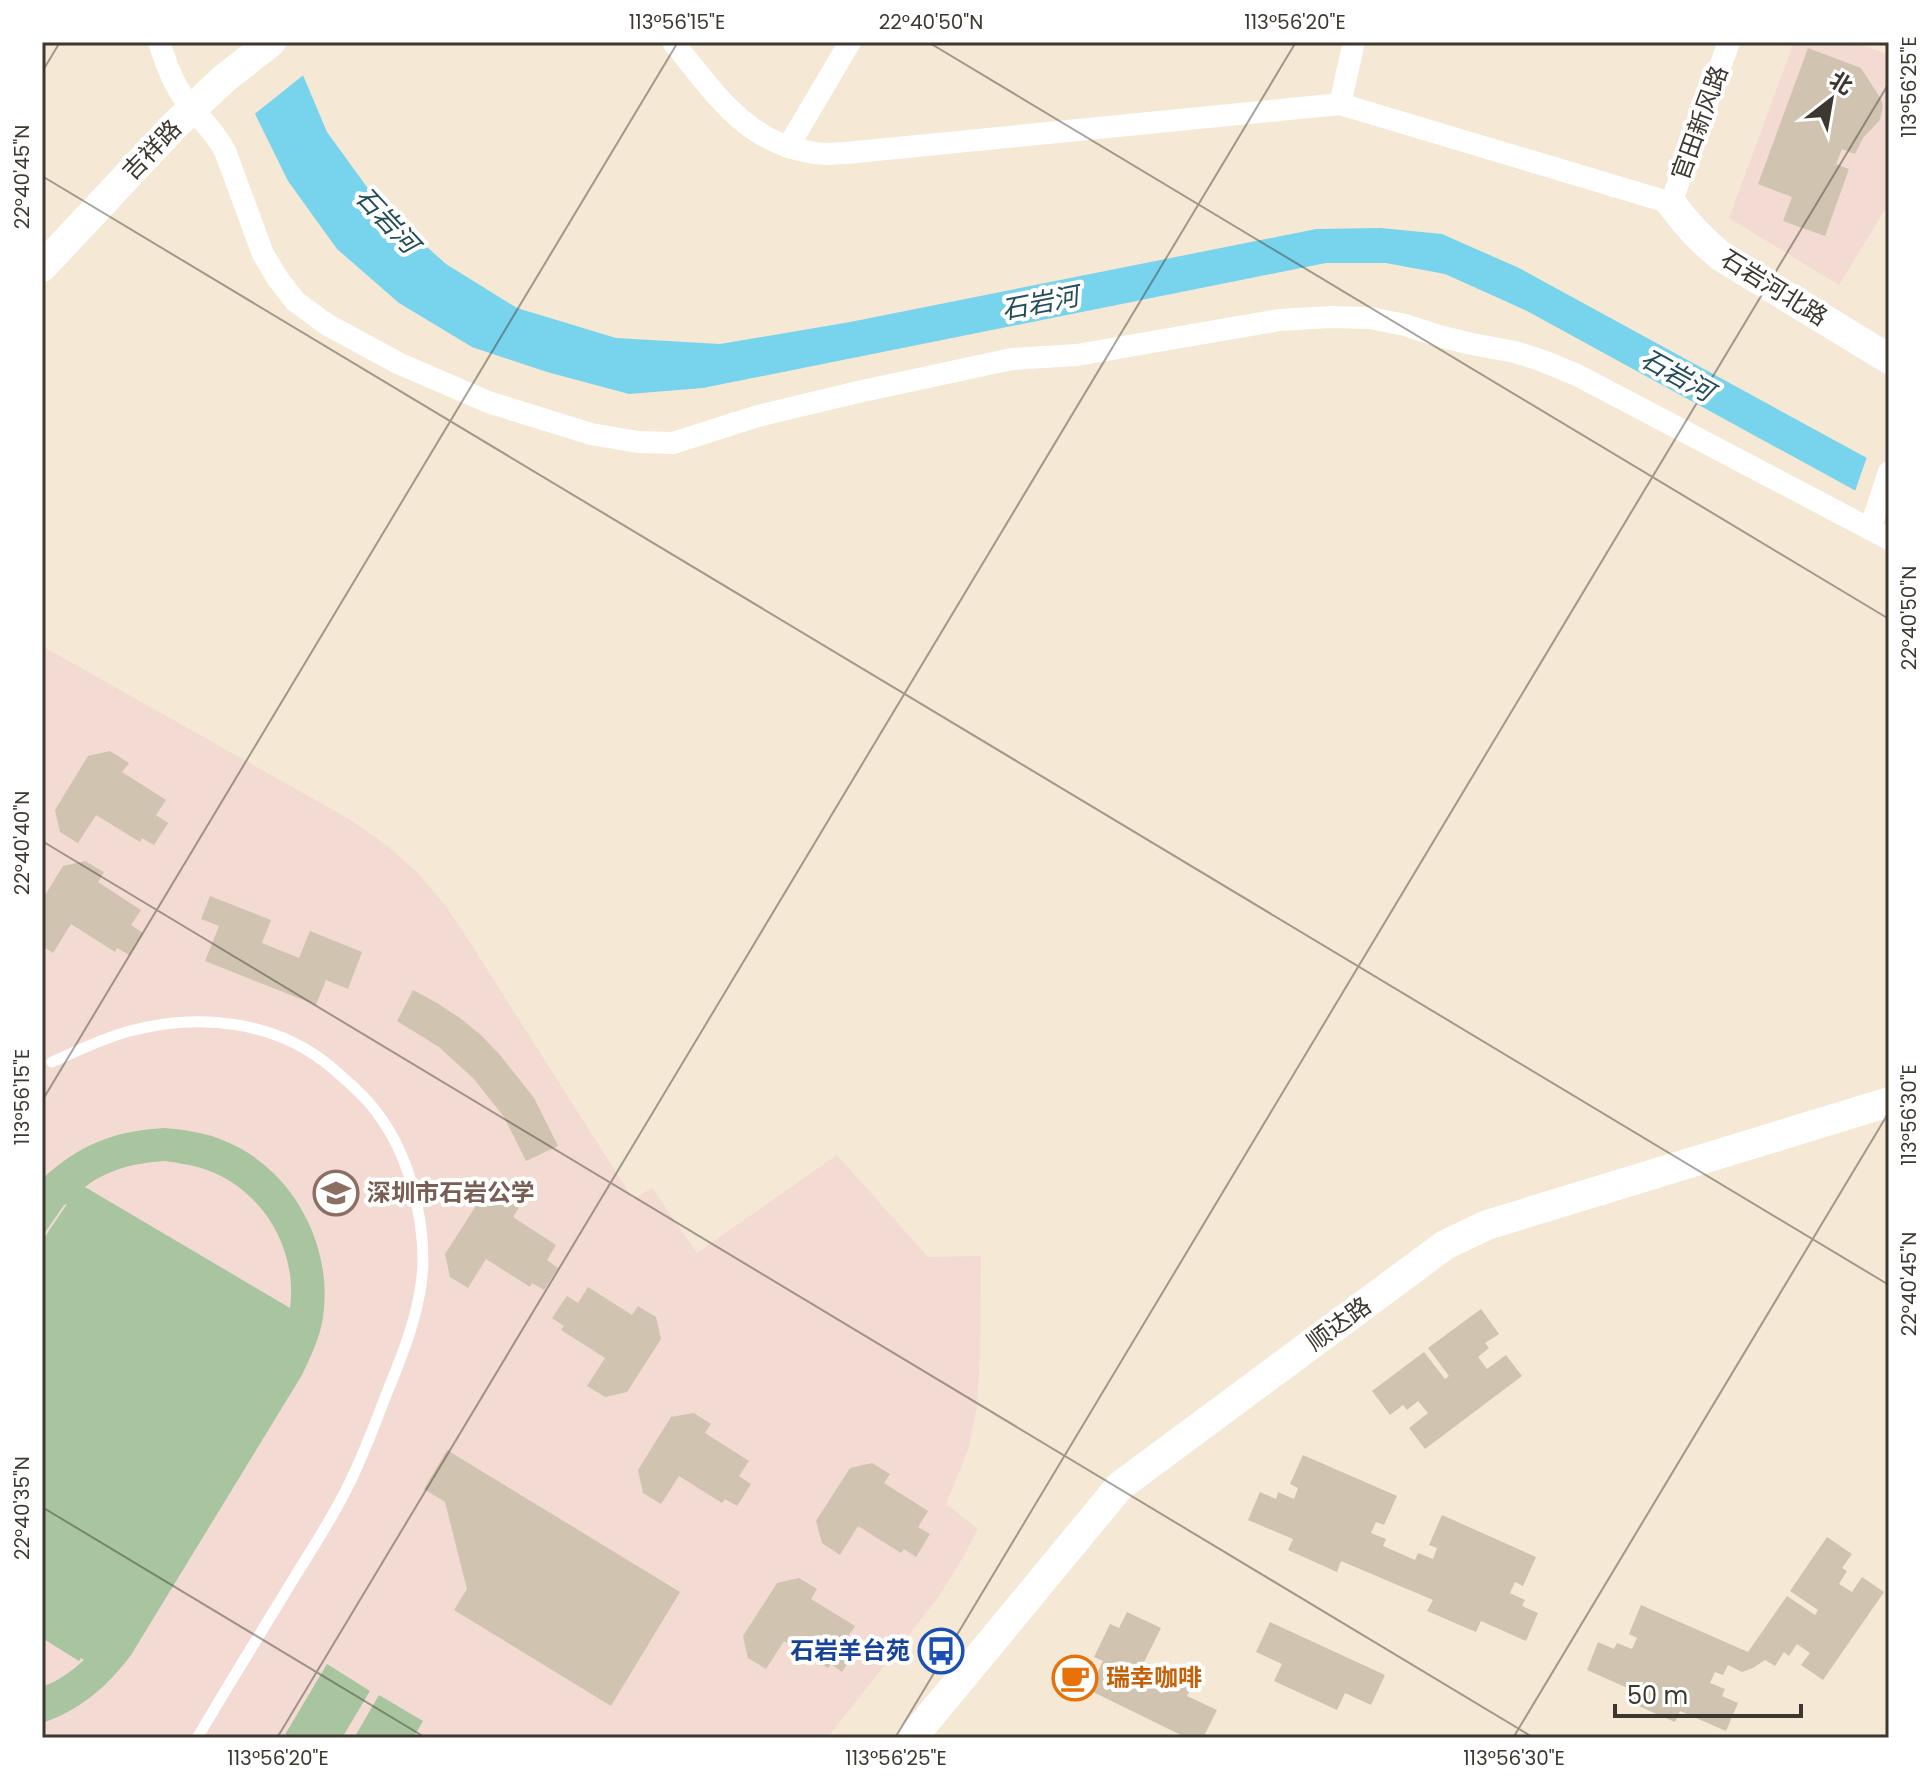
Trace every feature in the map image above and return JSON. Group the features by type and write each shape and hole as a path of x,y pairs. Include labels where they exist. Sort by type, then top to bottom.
{"street":[{"path":"159,42 173,80 219,139 263,254 295,301 326,324 398,363 488,402 591,434 638,442 673,443 758,416 1012,359 1092,353 1279,320 1370,318 1515,352 1577,375 1878,528 1889,472"},
{"name":"吉祥路","path":"42,267 192,108 271,42"},
{"path":"673,42 725,106 743,123 764,138 816,154 1340,104 1671,203"},
{"path":"788,147 850,42"},
{"path":"1340,104 1354,42"},
{"name":"官田新风路","path":"1671,203 1729,42"},
{"name":"石岩河北路","path":"1671,203 1686,224 1722,257 1889,359"},
{"name":"顺达路","path":"912,1738 1120,1486 1445,1245 1487,1225 1889,1102"}],"lane":[{"path":"52,1062 130,1031 168,1024 234,1024 265,1030 301,1046 328,1065 377,1112 405,1164 415,1197 423,1261 421,1287 401,1359 358,1467 197,1738"}],"shaded area":[{"path":"1794,42 1855,42 1889,55 1889,203 1839,285 1729,218"},
{"name":"深圳市石岩公学","path":"42,646 349,819 417,872 445,905 469,941 633,1199 652,1188 697,1253 837,1155 928,1257 981,1256 977,1406 968,1450 946,1504 978,1529 937,1599 827,1738 42,1738"}],"green space":[{"path":"165,1128 220,1139 246,1152 269,1169 288,1189 304,1213 322,1266 325,1295 322,1323 302,1375 131,1655 92,1696 42,1723 42,1687 64,1676 84,1660 81,1658 79,1661 42,1638 42,1241 67,1204 42,1237 42,1179 84,1148 114,1136","holes":["164,1161 202,1168 227,1179 260,1207 282,1244 291,1286 290,1308 85,1187 123,1168"]},
{"path":"327,1664 370,1691 342,1738 283,1738"},
{"path":"379,1695 423,1721 413,1738 354,1738"}],"water":[{"name":"石岩河","path":"225,42 289,42 327,132 380,205 446,264 517,308 616,338 720,344 850,322 1316,229 1381,228 1442,234 1519,268 1889,470 1889,509 1527,311 1445,274 1386,263 1326,263 703,388 629,394 547,372 472,347 399,303 337,249 288,181"}],"pier":[{"path":"221,42 293,42 306,73 252,116"},
{"path":"1868,454 1889,465 1889,513 1854,494"}],"building":[{"path":"1808,48 1861,68 1883,106 1880,120 1863,138 1855,154 1842,149 1836,164 1849,169 1825,236 1783,221 1792,197 1758,184"},
{"path":"110,751 129,763 122,772 166,800 156,815 168,823 154,845 142,838 140,842 96,815 78,843 60,832 55,810 88,756"},
{"path":"85,861 104,872 98,882 141,910 131,925 143,933 129,955 117,948 115,952 71,924 53,953 42,946 42,900 63,866"},
{"path":"210,896 271,920 262,943 299,958 310,931 362,952 348,989 326,980 316,1005 205,961 219,926 201,919"},
{"path":"413,990 460,1018 500,1055 534,1098 558,1146 526,1161 504,1117 474,1079 439,1047 397,1021"},
{"path":"501,1196 519,1208 513,1217 556,1245 547,1260 558,1268 544,1290 532,1283 530,1287 486,1259 468,1288 450,1277 445,1254 479,1201"},
{"path":"588,1287 632,1315 638,1306 656,1317 661,1339 627,1392 605,1397 587,1386 605,1358 561,1330 564,1326 552,1318 567,1296 578,1303"},
{"path":"1481,1309 1499,1334 1485,1343 1489,1348 1478,1357 1487,1369 1506,1355 1522,1376 1425,1449 1409,1428 1428,1413 1418,1401 1407,1410 1403,1405 1390,1415 1372,1391 1424,1352 1445,1379 1449,1376 1428,1348"},
{"path":"694,1413 711,1424 705,1433 749,1461 739,1476 751,1484 737,1506 725,1499 722,1503 679,1476 661,1504 643,1493 638,1470 671,1417"},
{"path":"447,1450 680,1592 611,1706 454,1610 467,1589 445,1502 424,1489"},
{"path":"1303,1455 1397,1496 1384,1525 1376,1522 1371,1533 1386,1539 1383,1546 1415,1560 1418,1553 1433,1559 1437,1548 1429,1545 1442,1515 1536,1557 1523,1586 1515,1582 1510,1593 1525,1600 1522,1606 1538,1613 1526,1641 1481,1621 1476,1632 1427,1611 1433,1600 1341,1561 1337,1572 1288,1550 1293,1539 1248,1520 1260,1492 1276,1499 1278,1492 1294,1499 1298,1488 1290,1484"},
{"path":"872,1463 890,1474 884,1483 928,1511 918,1527 930,1534 916,1557 904,1549 901,1553 858,1526 840,1555 822,1543 816,1521 850,1468"},
{"path":"1827,1537 1852,1554 1842,1568 1847,1571 1839,1584 1852,1592 1862,1577 1884,1592 1823,1680 1801,1665 1810,1653 1797,1644 1789,1656 1784,1652 1775,1666 1765,1660 1742,1672 1728,1665 1723,1675 1715,1672 1710,1683 1725,1689 1722,1696 1738,1703 1726,1731 1680,1711 1675,1722 1627,1701 1632,1690 1587,1670 1598,1642 1614,1649 1617,1643 1632,1649 1637,1638 1629,1634 1641,1605 1748,1652 1787,1596 1815,1615 1818,1610 1790,1591"},
{"path":"799,1578 817,1589 811,1599 855,1626 845,1641 857,1649 842,1672 831,1664 828,1668 784,1641 766,1669 748,1658 743,1636 777,1583"},
{"path":"1127,1612 1161,1628 1139,1672 1167,1686 1172,1675 1193,1685 1187,1696 1217,1710 1203,1738 1187,1738 1089,1690 1103,1661 1094,1657 1110,1624 1119,1628"},
{"path":"1270,1622 1385,1675 1371,1705 1345,1693 1337,1710 1274,1681 1282,1664 1256,1652"}],"place":[{"name":"深圳市石岩公学","path":"336,1193"},
{"name":"石岩羊台苑","path":"941,1651"},
{"name":"瑞幸咖啡","path":"1075,1678"}]}
